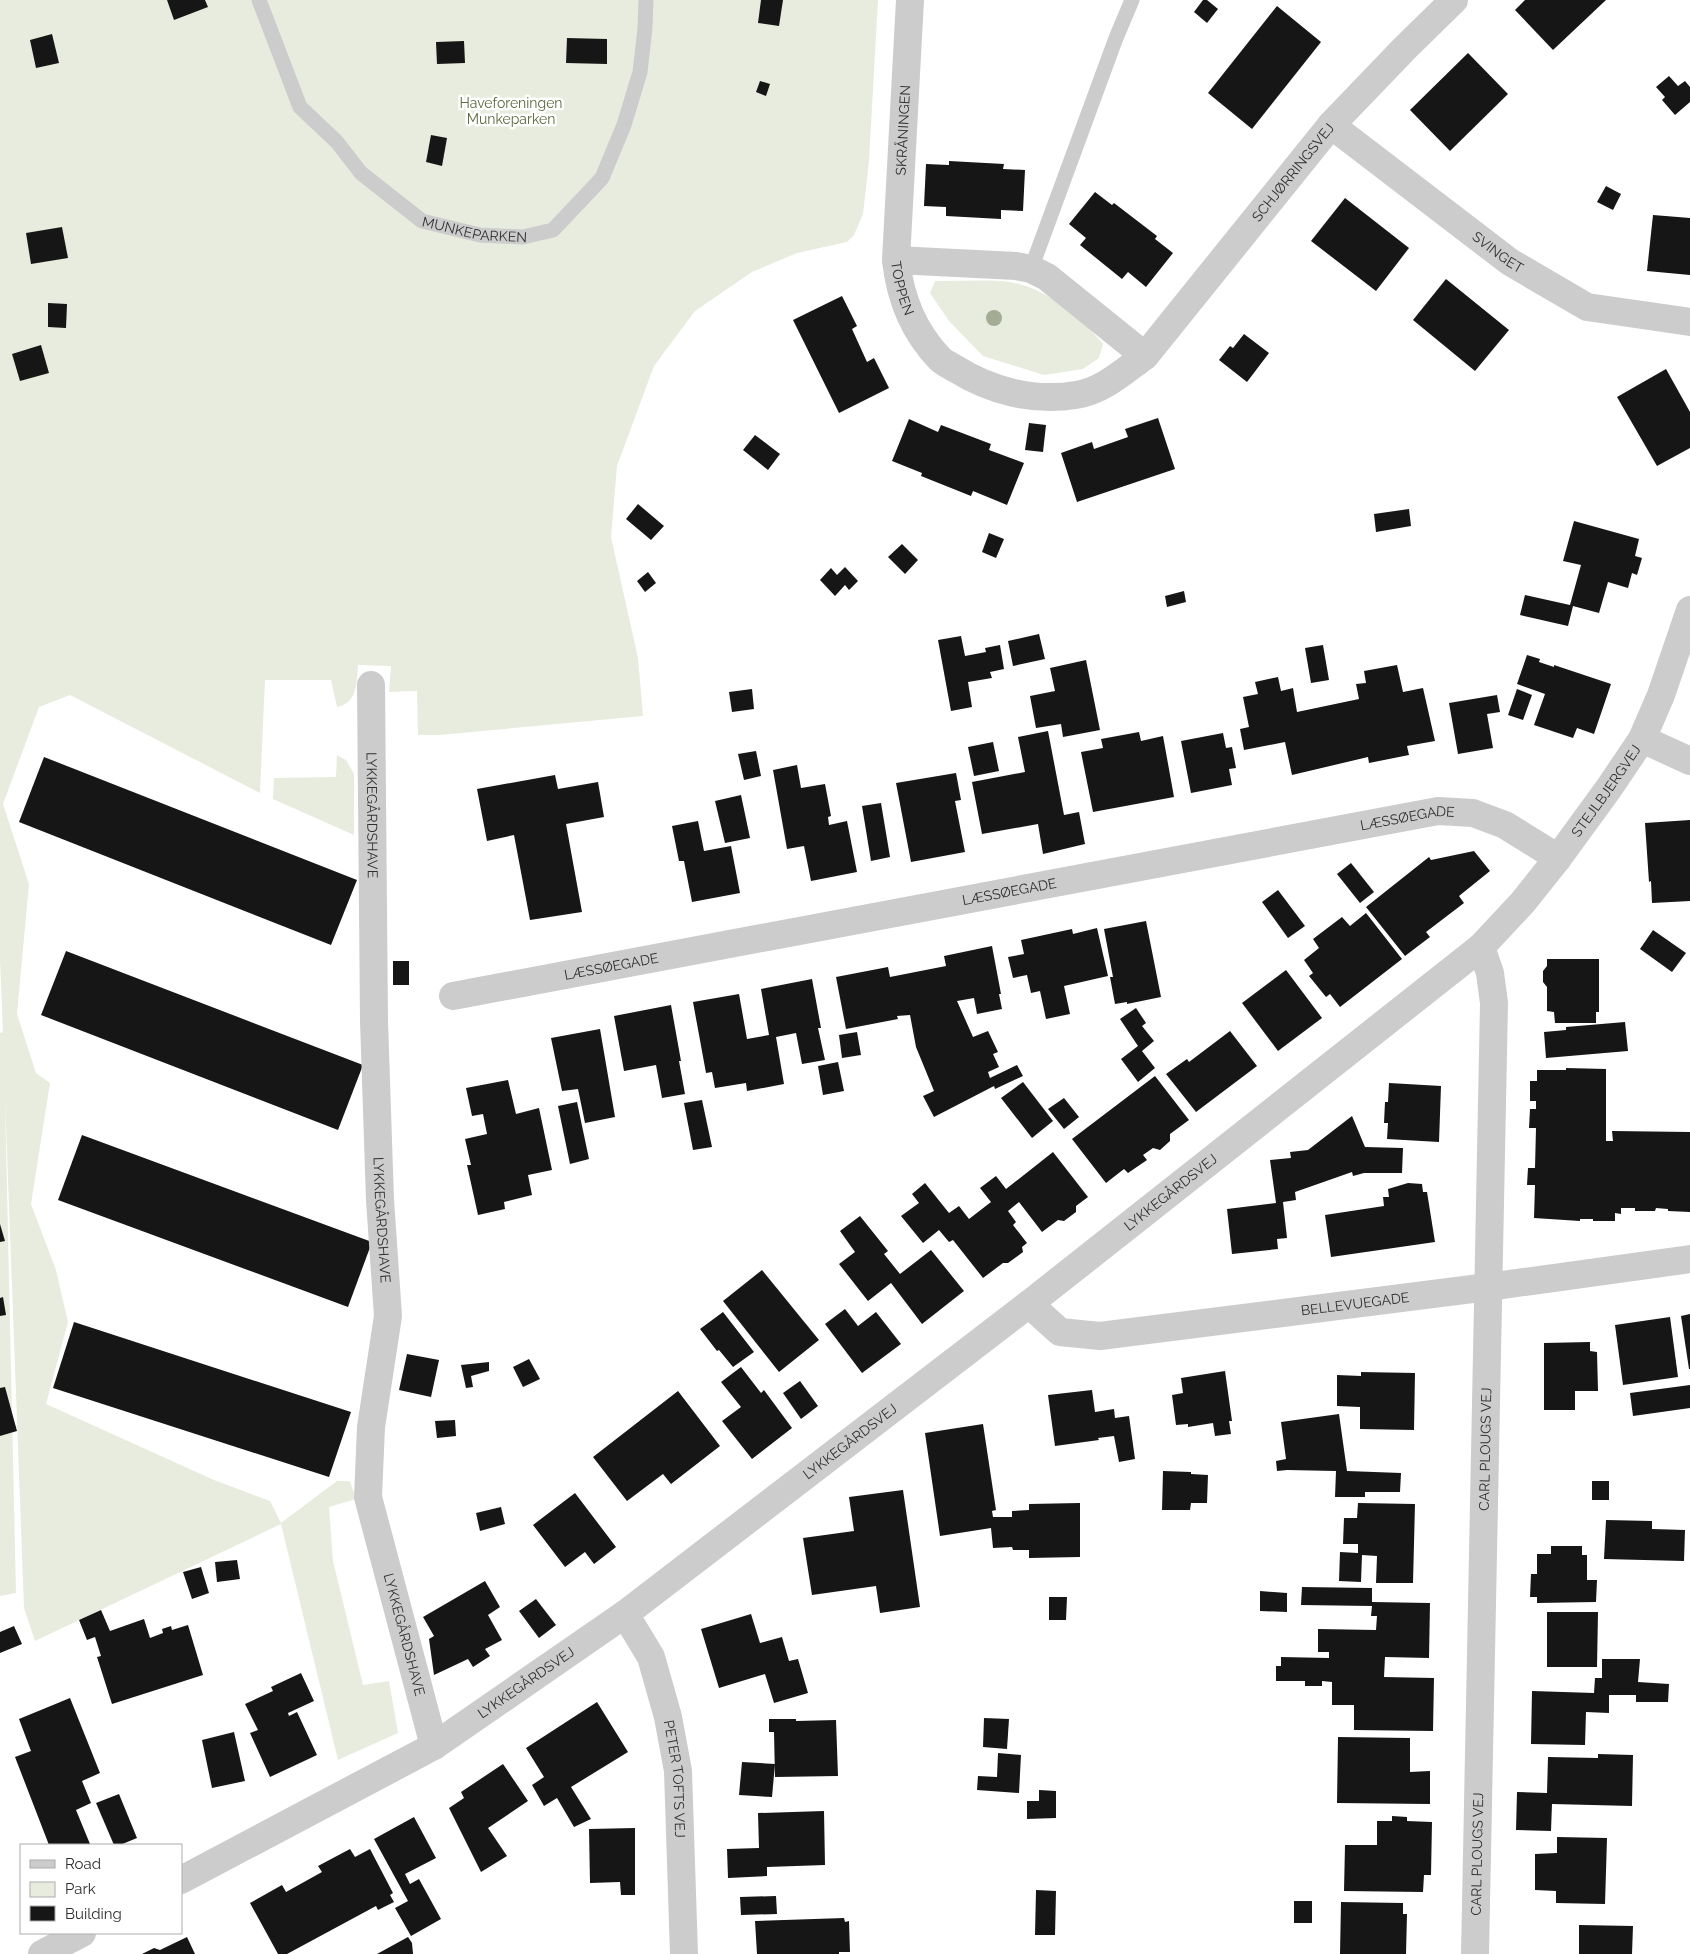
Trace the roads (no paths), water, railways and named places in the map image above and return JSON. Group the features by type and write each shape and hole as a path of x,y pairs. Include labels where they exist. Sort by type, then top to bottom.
{"street":[{"name":"SKRÅNINGEN","path":"896,260 910,0"},
{"name":"SCHJØRRINGSVEJ","path":"1145,356 1331,125 1454,0"},
{"name":"SVINGET","path":"1331,125 1510,262 1587,307 1690,322"},
{"name":"TOPPEN","path":"896,260 1016,266 1031,269 1047,278 1145,356 1110,382 1077,395 1040,398 1001,391 976,382 940,360 908,315 898,284 896,260"},
{"name":"STEJLBJERGVEJ","path":"1481,947 1523,902 1558,858 1642,739 1661,695 1690,610"},
{"name":"LYKKEGÅRDSHAVE","path":"371,685 374,1021 380,1200 388,1316 371,1427 368,1497 434,1746"},
{"path":"1642,739 1690,761"},
{"name":"LÆSSØEGADE","path":"452,996 1438,811 1474,813 1505,825 1558,858"},
{"name":"LYKKEGÅRDSVEJ","path":"182,1879 434,1746 625,1614 1029,1304 1481,947"},
{"name":"CARL PLOUGS VEJ","path":"1475,1954 1494,1003 1490,973 1481,947"},
{"name":"BELLEVUEGADE","path":"1029,1304 1060,1332 1100,1336 1488,1287 1690,1259"},
{"name":"PETER TOFTS VEJ","path":"625,1614 651,1657 668,1717 678,1771 684,1954"},
{"path":"42,1954 80,1934"}],"lane":[{"name":"MUNKEPARKEN","path":"259,0 300,107 337,142 361,173 422,221 480,235 523,237 553,230 602,178 624,125 640,72 646,0"},
{"path":"1031,269 1132,0"}],"park label":[{"name":"Haveforeningen Munkeparken","path":"511,112"}]}
